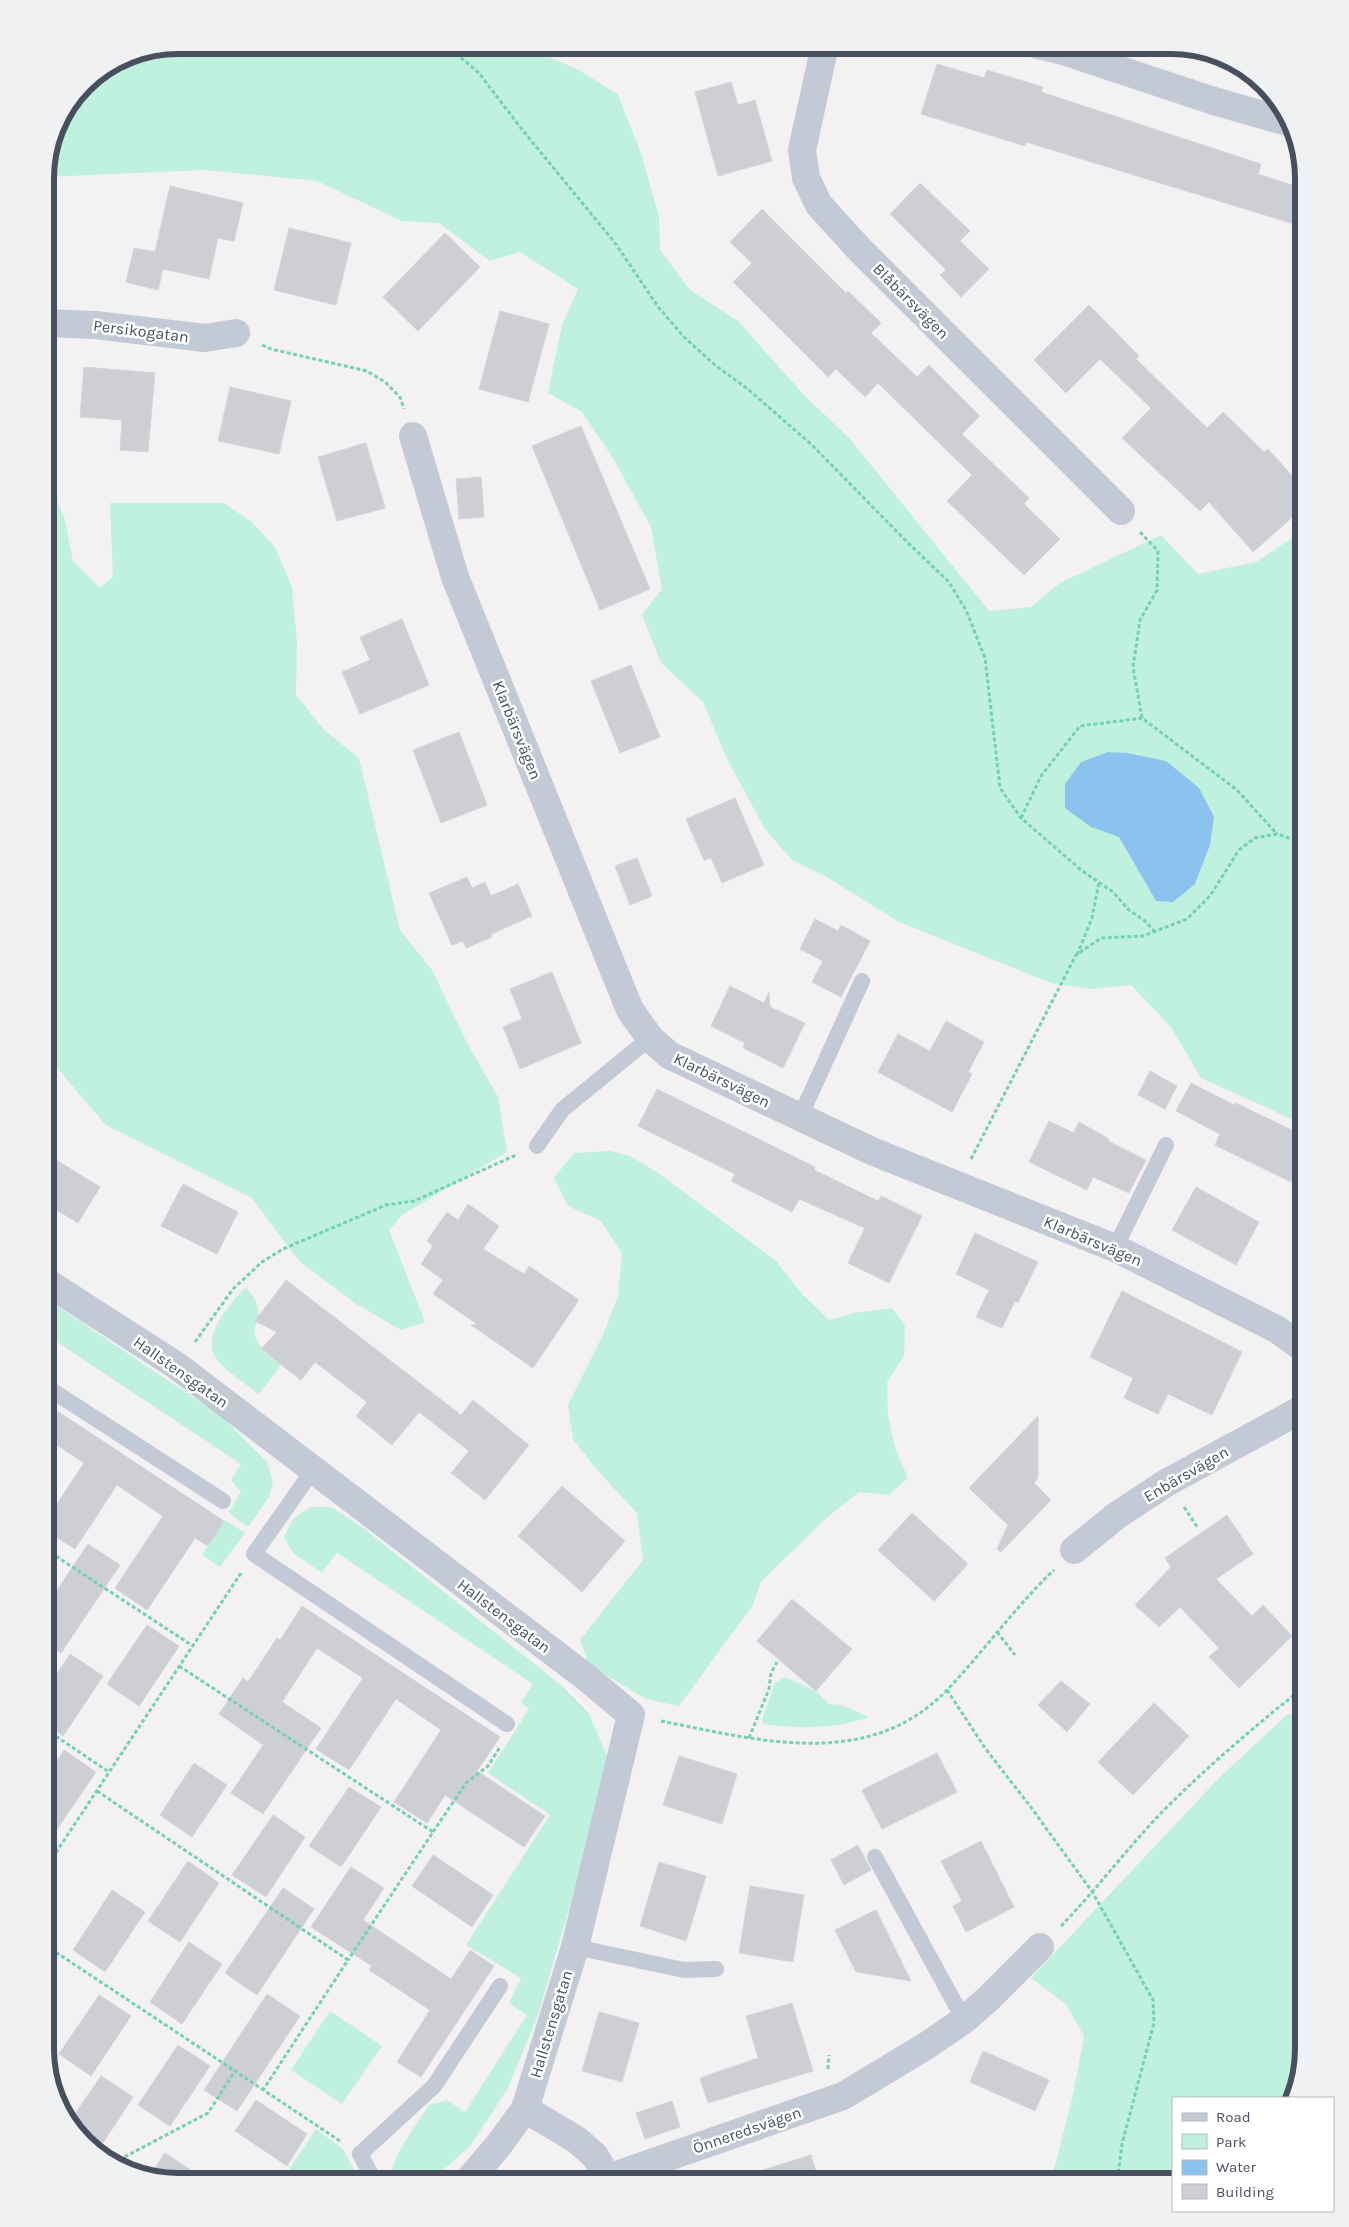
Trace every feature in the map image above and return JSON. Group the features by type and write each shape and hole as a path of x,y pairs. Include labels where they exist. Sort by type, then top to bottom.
{"street":[{"name":"Blåbärsvägen","path":"823,54 802,150 806,178 819,205 860,250 1121,511"},
{"path":"1072,54 1214,101 1280,120"},
{"name":"Persikogatan","path":"54,324 94,325 206,338 236,333"},
{"name":"Klarbärsvägen","path":"413,436 455,577 630,1010 650,1038 669,1055 874,1152 1115,1248 1278,1330 1295,1342"},
{"name":"Hallstensgatan","path":"54,1287 177,1366 587,1678 631,1715 575,1947 525,2109"},
{"name":"Enbärsvägen","path":"1074,1550 1116,1516 1166,1483 1295,1413"},
{"name":"Önneredsvägen","path":"627,2173 843,2096 926,2046 964,2020 1040,1947"},
{"path":"475,2173 498,2146 525,2109"},
{"name":"Önneredsvägen","path":"525,2109 577,2140 595,2156 604,2173"}],"lane":[{"path":"800,1117 862,981"},
{"path":"537,1146 562,1110 650,1038"},
{"path":"1115,1248 1166,1145"},
{"path":"54,1392 223,1501"},
{"path":"313,1470 254,1554 507,1724"},
{"path":"875,1858 964,2020"},
{"path":"575,1947 684,1970 716,1969"},
{"path":"370,2173 360,2154 434,2086 500,1986"}],"path":[{"path":"457,54 479,73 520,127 615,243 659,308 685,338 714,365 749,390 812,445 906,542 948,581 966,610 985,658 1000,788 1022,818 1082,870 1113,892 1129,910 1145,921 1154,932"},
{"path":"236,333 271,349 367,371 385,382 400,396 413,436"},
{"path":"1121,511 1158,551 1157,590 1140,620 1133,667 1142,718 1237,790 1277,834"},
{"path":"1022,818 1041,776 1080,726 1142,718"},
{"path":"1076,955 1101,938 1142,936 1187,919 1210,896 1239,850 1255,838 1277,834 1295,840"},
{"path":"957,1186 1076,955 1092,918 1099,882"},
{"path":"177,1366 233,1289 262,1262 283,1250 386,1205 414,1201 537,1146"},
{"path":"631,1715 769,1742 844,1742 872,1736 912,1718 947,1690 1036,1587 1074,1550"},
{"path":"54,1856 254,1554"},
{"path":"54,1555 193,1646"},
{"path":"997,1632 1015,1655"},
{"path":"749,1738 768,1689 771,1673 777,1662"},
{"path":"179,1666 433,1832"},
{"path":"947,1690 986,1748 1093,1893 1153,2000 1154,2023 1122,2144 1119,2173"},
{"path":"1040,1947 1093,1893 1163,1812 1206,1769 1295,1695"},
{"path":"263,2090 466,1782 488,1766 508,1734 507,1724"},
{"path":"54,1735 110,1772"},
{"path":"97,1791 348,1960"},
{"path":"54,1951 360,2154"},
{"path":"121,2159 208,2113 235,2072"}],"green space":[{"path":"178,54 543,54 581,71 618,95 642,156 659,217 660,250 690,290 738,321 804,395 850,439 989,611 1031,607 1060,583 1161,535 1198,574 1256,562 1295,536 1295,1119 1289,1118 1201,1078 1171,1027 1131,985 1092,989 1051,983 899,922 827,877 792,860 765,829 727,759 703,702 661,663 642,615 662,589 651,527 613,458 582,412 548,393 562,325 578,289 520,252 490,261 439,223 402,221 317,181 204,170 54,177 58,146 63,130 79,102 102,79 138,60","holes":["1119,837 1173,902 1156,901"]},
{"path":"54,495 64,516 73,561 100,588 113,577 110,503 224,503 252,522 275,547 292,587 297,642 296,695 324,730 359,758 400,930 432,970 465,1039 498,1097 507,1152 402,1215 389,1230 425,1322 401,1330 358,1305 299,1261 252,1198 106,1125 54,1064"},
{"path":"611,1151 630,1156 658,1173 776,1261 802,1294 829,1320 854,1313 892,1308 905,1326 904,1356 887,1382 888,1415 895,1448 908,1478 889,1495 859,1492 824,1520 761,1582 753,1605 679,1706 646,1699 589,1665 580,1640 643,1560 637,1513 597,1470 573,1439 568,1405 603,1335 618,1296 622,1254 601,1221 568,1206 554,1178 574,1153"},
{"path":"246,1287 256,1301 259,1316 255,1320 257,1322 255,1332 262,1348 261,1350 281,1365 259,1394 233,1375 219,1362 213,1353 212,1343 218,1322"},
{"path":"54,1304 221,1416 267,1462 273,1483 269,1497 249,1526 246,1526 229,1512 241,1492 231,1480 241,1464 54,1340"},
{"path":"310,1507 331,1507 358,1524 561,1685 588,1712 608,1758 600,1804 537,2018 507,2090 470,2146 440,2173 391,2173 404,2143 429,2105 447,2100 465,2112 527,2015 509,2003 521,1978 466,1945 550,1815 488,1773 529,1709 521,1702 533,1684 337,1553 322,1573 293,1553 284,1537 293,1519"},
{"path":"225,1520 245,1533 220,1567 202,1555"},
{"path":"785,1677 816,1691 829,1704 842,1705 869,1717 843,1724 817,1727 790,1727 764,1724 762,1719 775,1683"},
{"path":"1288,1714 1295,1715 1295,2049 1291,2081 1286,2097 1172,2097 1172,2173 1053,2173 1073,2095 1084,2036 1066,2004 1031,1978 1219,1778"},
{"path":"330,2011 382,2046 342,2104 291,2070"},
{"path":"316,2129 343,2149 355,2173 287,2173"}],"water":[{"path":"1108,752 1127,753 1166,761 1199,788 1214,817 1210,845 1195,884 1173,902 1156,901 1119,837 1091,827 1065,808 1065,784 1081,762"}],"building":[{"path":"937,64 984,78 987,70 1043,87 1041,92 1261,164 1258,174 1295,186 1294,224 1026,142 1025,146 921,114"},
{"path":"731,82 738,105 755,100 772,161 718,176 695,92"},
{"path":"920,183 970,231 960,241 989,269 961,297 940,275 946,270 890,214"},
{"path":"170,186 243,203 234,241 218,238 209,279 163,269 158,290 126,282 134,248 155,252"},
{"path":"762,209 846,293 848,291 881,323 871,333 917,377 929,365 980,416 962,434 1029,498 1024,504 1060,539 1024,575 947,501 972,475 878,383 865,397 836,369 828,377 733,282 752,263 730,242"},
{"path":"289,228 351,243 336,305 274,290"},
{"path":"445,233 480,267 418,331 383,297"},
{"path":"1089,305 1139,356 1136,359 1207,428 1223,412 1264,452 1268,449 1295,479 1295,515 1253,552 1209,502 1200,511 1122,438 1151,408 1100,359 1066,393 1034,360"},
{"path":"500,311 549,324 528,402 479,389"},
{"path":"84,367 155,373 148,452 120,450 122,420 80,417"},
{"path":"230,387 291,401 279,454 218,441"},
{"path":"581,426 650,589 600,610 532,446"},
{"path":"366,443 385,508 337,521 318,457"},
{"path":"481,477 484,517 459,519 456,479"},
{"path":"402,619 429,685 360,714 342,672 370,660 360,637"},
{"path":"631,665 660,737 620,753 591,681"},
{"path":"459,732 487,805 441,823 413,750"},
{"path":"735,798 764,865 722,883 711,858 704,860 686,819"},
{"path":"637,858 652,896 630,905 615,866"},
{"path":"467,877 472,888 485,882 491,896 518,884 532,916 491,934 492,937 466,948 463,941 452,945 429,893"},
{"path":"815,919 838,931 841,925 870,941 841,997 812,982 823,961 800,949"},
{"path":"552,972 581,1043 520,1069 503,1027 522,1019 510,989"},
{"path":"730,986 764,1003 769,992 770,1007 805,1023 783,1068 743,1048 745,1043 711,1026"},
{"path":"946,1021 984,1042 968,1072 972,1074 952,1112 878,1072 898,1034 930,1051"},
{"path":"1150,1071 1177,1086 1165,1109 1138,1095"},
{"path":"1191,1083 1234,1105 1236,1103 1295,1132 1295,1174 1291,1182 1215,1145 1220,1134 1176,1111"},
{"path":"657,1089 815,1167 814,1170 878,1201 881,1196 922,1216 889,1283 848,1263 865,1228 799,1199 792,1212 731,1181 735,1174 638,1126"},
{"path":"1049,1121 1074,1133 1079,1122 1109,1139 1108,1141 1146,1160 1129,1193 1093,1177 1087,1190 1029,1162"},
{"path":"54,1159 100,1187 78,1223 54,1208"},
{"path":"183,1184 238,1212 217,1254 161,1226"},
{"path":"1196,1187 1259,1222 1236,1265 1172,1230"},
{"path":"468,1204 499,1226 483,1249 524,1274 529,1266 579,1300 533,1368 471,1325 477,1324 433,1294 443,1280 421,1264 433,1246 427,1241 447,1212 458,1220"},
{"path":"975,1233 1038,1262 1018,1303 1015,1301 1002,1328 976,1317 989,1290 956,1274"},
{"path":"286,1280 461,1415 473,1400 529,1445 485,1500 451,1473 469,1451 419,1412 392,1445 356,1416 367,1402 315,1362 301,1380 261,1349 277,1332 255,1321"},
{"path":"1122,1291 1242,1352 1212,1415 1168,1394 1158,1414 1124,1398 1133,1378 1090,1357"},
{"path":"54,1409 224,1521 208,1546 195,1538 147,1610 115,1588 163,1516 117,1485 75,1549 54,1536 54,1508 84,1463 54,1443"},
{"path":"1038,1416 1038,1478 1034,1483 1051,1500 1001,1552 997,1549 1008,1525 969,1488"},
{"path":"562,1486 625,1541 582,1592 518,1536"},
{"path":"912,1513 968,1564 934,1601 878,1550"},
{"path":"1227,1515 1253,1554 1216,1579 1252,1616 1263,1605 1292,1636 1239,1688 1209,1657 1219,1648 1180,1607 1159,1627 1135,1605 1171,1567 1165,1558"},
{"path":"88,1544 120,1565 61,1653 54,1649 54,1595"},
{"path":"792,1599 852,1649 816,1691 757,1641"},
{"path":"302,1606 500,1737 477,1771 545,1816 524,1847 445,1795 427,1823 394,1802 441,1730 396,1699 349,1770 316,1749 363,1678 317,1648 282,1702 321,1728 263,1814 231,1793 263,1745 219,1714 243,1678 248,1682 277,1638 280,1640"},
{"path":"147,1625 179,1646 139,1706 107,1684"},
{"path":"70,1654 103,1676 63,1736 54,1730 54,1678"},
{"path":"1061,1681 1090,1704 1067,1732 1038,1705"},
{"path":"1154,1703 1189,1736 1133,1795 1098,1762"},
{"path":"64,1750 96,1772 54,1834 54,1765"},
{"path":"937,1753 957,1792 882,1829 862,1790"},
{"path":"679,1756 737,1774 722,1824 663,1805"},
{"path":"194,1763 227,1785 192,1837 160,1815"},
{"path":"349,1787 381,1807 341,1867 309,1846"},
{"path":"273,1815 305,1837 266,1897 232,1875"},
{"path":"981,1841 1014,1907 966,1932 953,1906 962,1901 941,1861"},
{"path":"858,1845 871,1870 844,1885 831,1860"},
{"path":"433,1855 493,1895 472,1927 412,1886"},
{"path":"188,1861 219,1883 180,1942 148,1921"},
{"path":"659,1862 706,1876 686,1941 640,1926"},
{"path":"351,1867 384,1888 363,1920 451,1979 470,1950 494,1966 421,2077 397,2062 430,2010 369,1970 372,1966 311,1927"},
{"path":"750,1886 804,1895 793,1962 739,1953"},
{"path":"283,1888 314,1909 257,1995 225,1973"},
{"path":"112,1890 145,1912 105,1972 73,1950"},
{"path":"876,1910 911,1981 856,1972 835,1930"},
{"path":"189,1942 222,1964 182,2024 150,2002"},
{"path":"267,1994 300,2016 237,2111 204,2090"},
{"path":"99,1995 131,2016 91,2076 59,2054"},
{"path":"792,2003 813,2071 708,2103 700,2078 758,2058 746,2016"},
{"path":"599,2012 639,2023 622,2082 582,2071"},
{"path":"178,2045 210,2066 170,2126 138,2105"},
{"path":"983,2051 1049,2080 1035,2111 970,2082"},
{"path":"101,2076 133,2097 101,2146 85,2131 74,2116"},
{"path":"256,2100 307,2134 287,2166 235,2131"},
{"path":"672,2101 680,2127 645,2139 636,2113"},
{"path":"165,2153 195,2173 170,2173 153,2171"},
{"path":"811,2155 816,2173 754,2173"}]}
